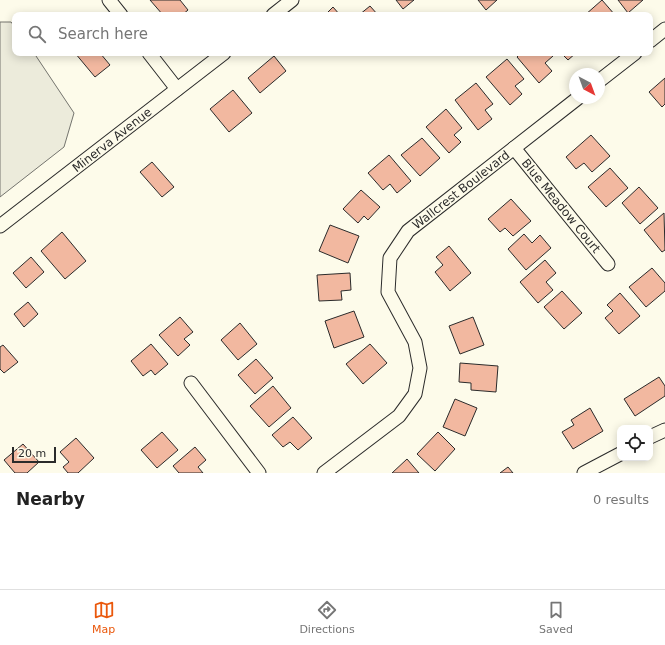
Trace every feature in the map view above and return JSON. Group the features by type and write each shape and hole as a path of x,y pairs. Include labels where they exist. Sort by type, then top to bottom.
{"street":[{"path":"109,0 118,12"},
{"path":"276,12 292,0"},
{"path":"653,39 665,29"},
{"path":"151,56 177,89"},
{"name":"Minerva Avenue","path":"0,226 220,56"},
{"path":"605,76 631,56"},
{"name":"Wallcrest Boulevard","path":"324,473 399,416 415,394 420,368 415,342 388,292 390,258 408,231 570,104"},
{"name":"Blue Meadow Court","path":"514,148 608,264"},
{"path":"191,383 259,473"},
{"path":"653,436 665,430"},
{"path":"584,473 617,456"}],"shaded area":[{"path":"0,22 11,22 12,56 36,56 74,113 64,147 0,197"}],"building":[{"path":"150,0 180,0 188,10 186,12 160,12"},
{"path":"396,0 414,0 403,9"},
{"path":"478,0 497,0 486,10"},
{"path":"602,0 612,12 588,12"},
{"path":"618,0 643,0 629,12 627,12"},
{"path":"370,6 375,12 363,12"},
{"path":"333,7 337,12 328,12"},
{"path":"78,56 102,56 110,65 95,77"},
{"path":"274,56 286,71 260,93 248,78"},
{"path":"553,56 545,63 552,71 539,83 517,57"},
{"path":"564,56 573,56 568,60"},
{"path":"507,59 524,79 515,86 522,94 510,105 486,77"},
{"path":"665,78 665,104 662,107 649,92"},
{"path":"476,83 493,104 485,110 492,119 478,130 455,100"},
{"path":"233,90 252,113 229,132 210,109"},
{"path":"446,109 462,128 454,135 461,142 449,153 426,127"},
{"path":"591,135 610,156 592,172 584,163 576,169 566,157"},
{"path":"422,138 440,158 420,176 401,155"},
{"path":"389,155 411,181 397,193 390,184 383,190 368,173"},
{"path":"152,162 174,187 162,197 140,172"},
{"path":"610,168 628,188 606,207 588,187"},
{"path":"639,187 658,208 640,224 622,203"},
{"path":"361,190 380,207 368,220 364,216 358,223 343,209"},
{"path":"511,199 531,221 513,236 505,228 500,232 488,219"},
{"path":"664,213 665,250 662,252 644,230"},
{"path":"330,225 359,236 348,263 319,251"},
{"path":"62,232 86,261 65,279 41,251"},
{"path":"524,234 532,243 540,235 551,248 526,270 508,249"},
{"path":"449,246 471,273 450,291 435,272 443,265 436,257"},
{"path":"31,257 44,272 26,288 13,273"},
{"path":"545,260 556,273 546,282 553,290 538,303 520,282"},
{"path":"652,268 665,283 665,291 646,307 629,287"},
{"path":"350,273 351,290 341,291 342,300 319,301 317,275"},
{"path":"562,291 582,313 564,329 544,307"},
{"path":"620,293 640,316 619,334 605,318 613,311 607,305"},
{"path":"28,302 38,314 24,327 14,314"},
{"path":"354,311 364,337 334,348 325,321"},
{"path":"180,317 193,332 184,339 190,345 178,356 159,335"},
{"path":"473,317 484,345 460,354 449,326"},
{"path":"240,323 257,344 238,360 221,340"},
{"path":"151,344 168,364 155,375 151,370 143,376 131,361"},
{"path":"370,344 387,363 363,384 346,364"},
{"path":"3,345 18,362 4,373 0,369 0,347"},
{"path":"256,359 273,378 255,394 238,375"},
{"path":"460,363 498,366 496,392 471,390 471,383 459,382"},
{"path":"659,377 665,386 665,396 635,416 624,399"},
{"path":"273,386 291,408 269,427 250,406"},
{"path":"455,399 477,408 465,436 443,427"},
{"path":"590,408 603,431 573,449 562,432 574,425 571,420"},
{"path":"293,417 312,438 298,450 290,442 283,447 272,435"},
{"path":"162,432 178,450 157,468 141,450"},
{"path":"438,432 455,449 435,471 417,454"},
{"path":"76,438 94,458 78,473 68,473 63,467 69,462 60,452"},
{"path":"23,444 39,462 27,473 15,473 4,460"},
{"path":"195,447 206,460 198,467 203,473 179,473 173,466"},
{"path":"407,459 419,473 392,473"},
{"path":"508,467 513,473 500,473"}]}
